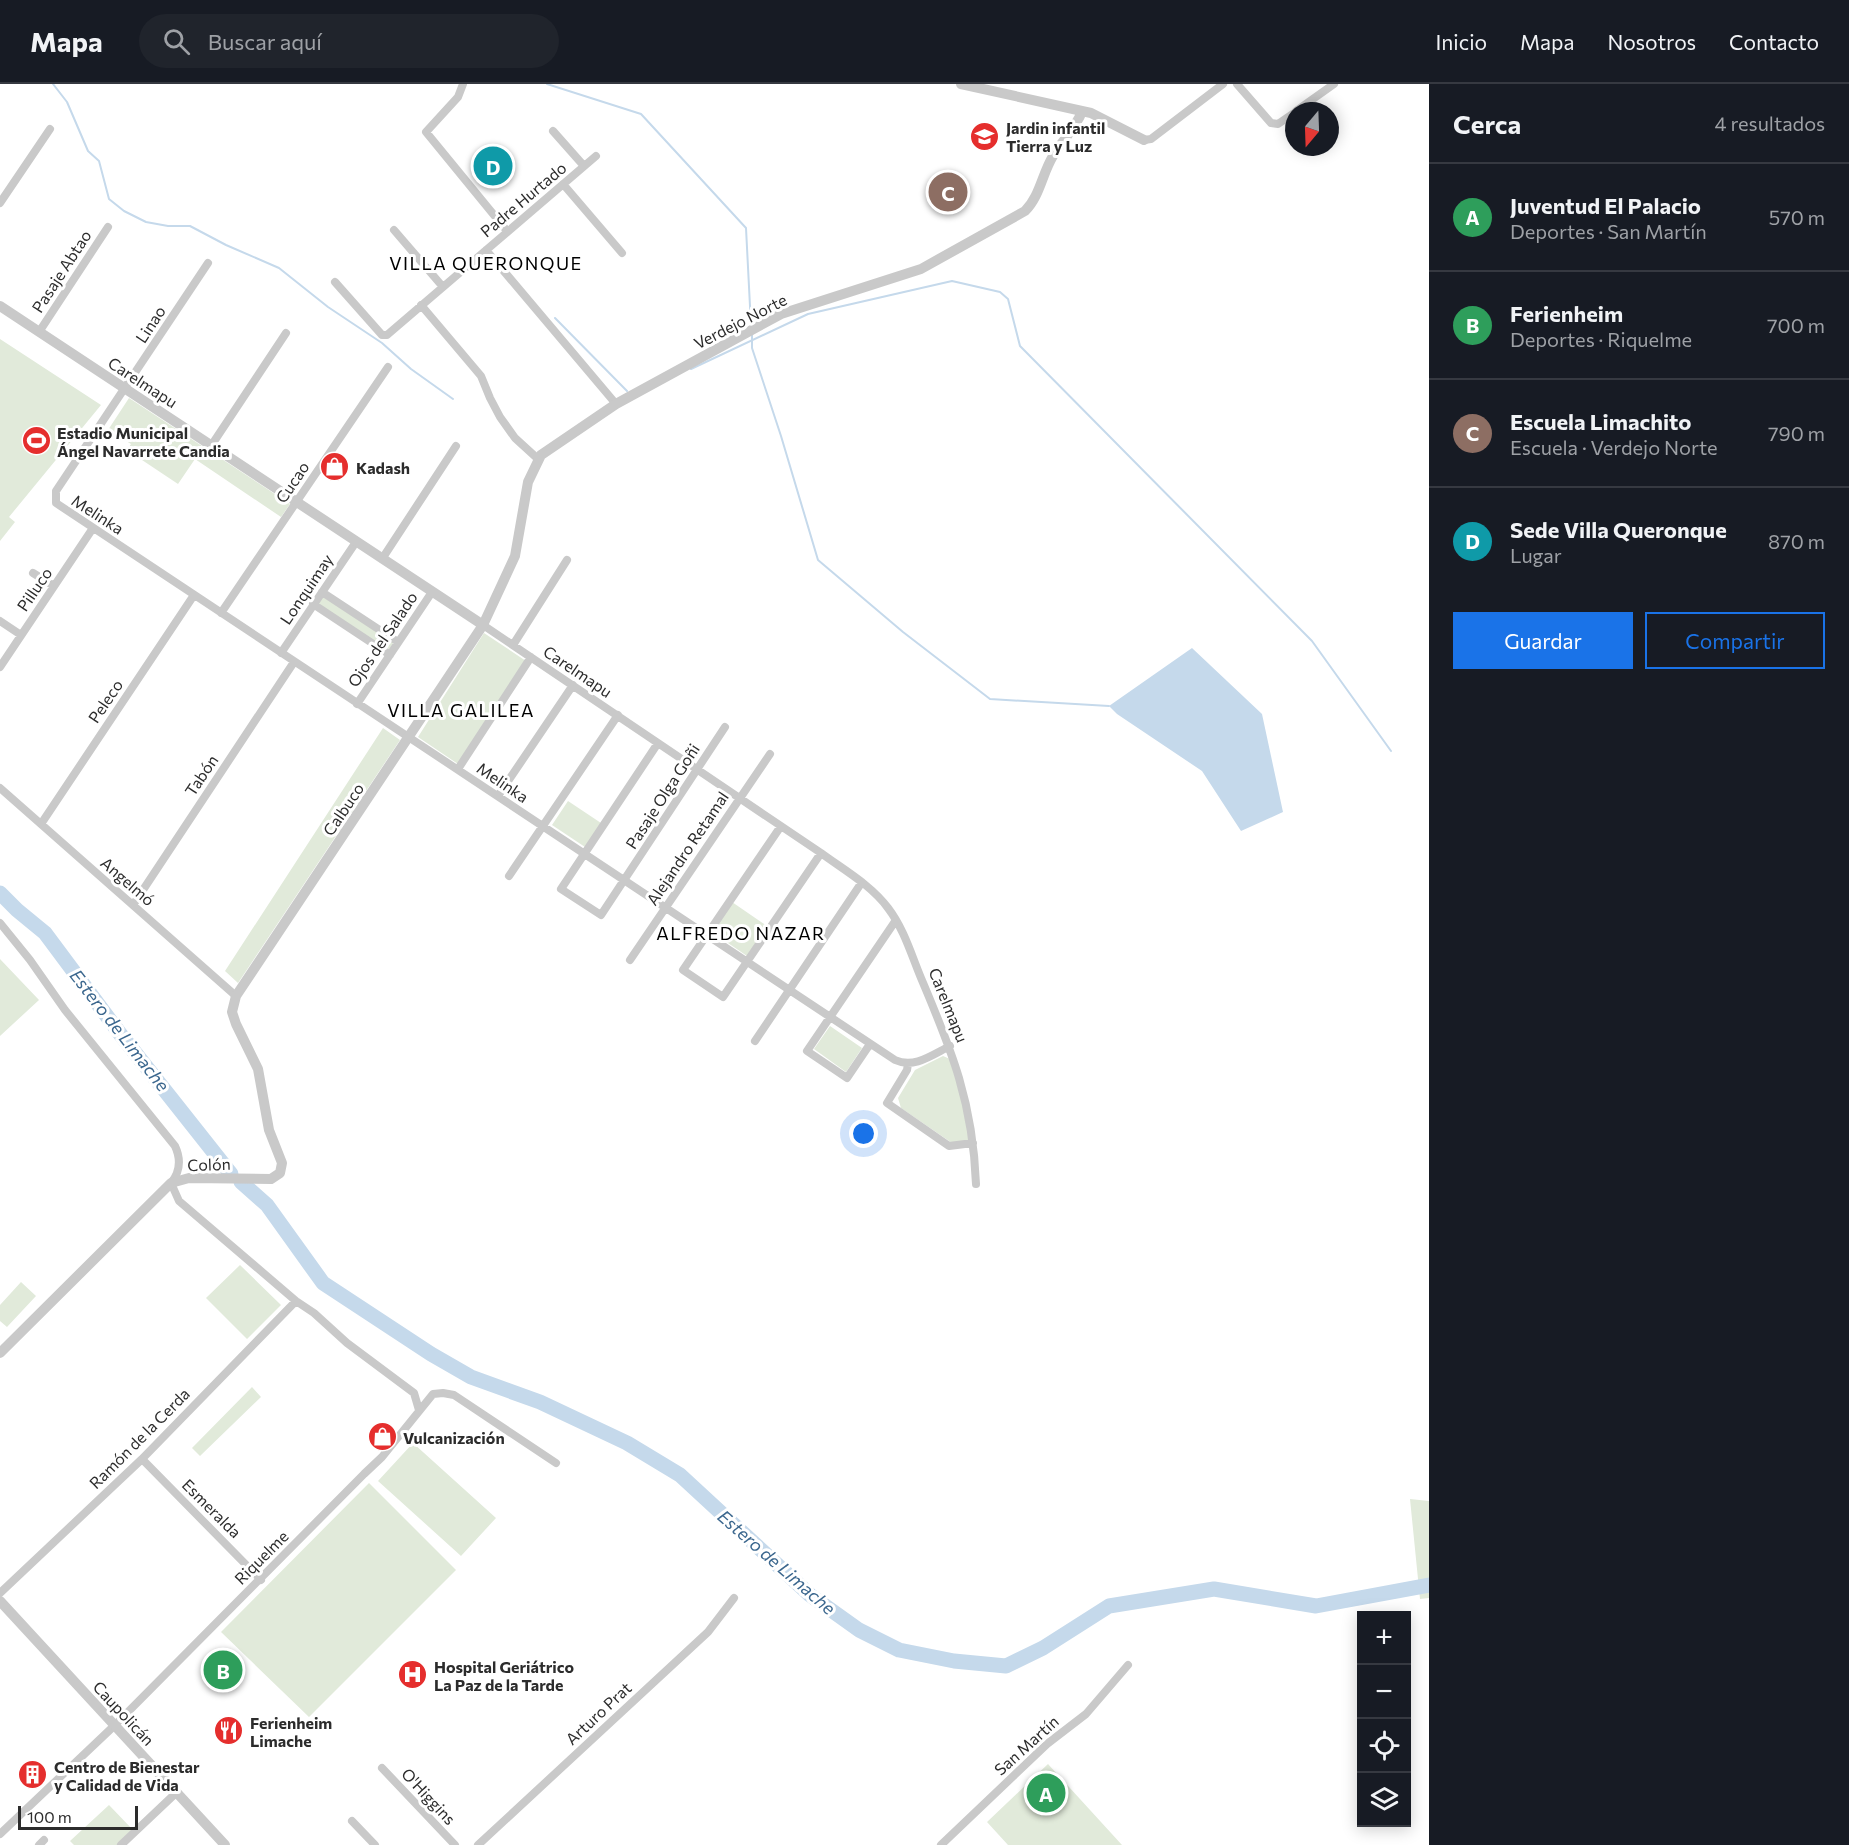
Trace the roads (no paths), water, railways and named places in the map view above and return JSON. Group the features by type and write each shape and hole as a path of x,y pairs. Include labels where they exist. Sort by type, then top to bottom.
{"street":[{"path":"961,84 1091,113 1144,140 1151,139 1223,84"},
{"path":"1237,84 1271,123 1278,124 1285,119"},
{"path":"1309,102 1334,84"},
{"path":"463,86 458,97 426,132 507,231"},
{"name":"Verdejo Norte","path":"483,625 515,556 526,489 538,459 547,450 615,404 781,314 921,269 1025,211 1035,198 1052,156 1082,112"},
{"path":"0,203 50,129"},
{"path":"553,131 584,166"},
{"name":"Padre Hurtado","path":"335,282 382,334 387,335 596,156"},
{"path":"563,183 622,253"},
{"name":"Pasaje Abtao","path":"39,332 108,227"},
{"path":"394,230 442,287"},
{"path":"486,250 615,404"},
{"name":"Linao","path":"56,491 208,262"},
{"path":"421,305 481,376 496,410 514,436 538,459"},
{"name":"Carelmapu","path":"0,306 618,715 862,882 880,898 906,939 950,1047 964,1089 974,1143 976,1184"},
{"path":"211,446 286,333"},
{"name":"Cucao","path":"221,613 388,366"},
{"path":"382,559 456,446"},
{"name":"Melinka","path":"56,491 55,500 58,505 870,1044 895,1060 908,1064"},
{"name":"Pilluco","path":"0,667 93,528"},
{"name":"Lonquimay","path":"281,653 356,542"},
{"path":"513,645 567,560"},
{"path":"33,573 54,586"},
{"path":"322,591 398,642"},
{"name":"Ojos del Salado","path":"357,704 432,592"},
{"name":"Peleco","path":"41,824 194,595"},
{"path":"313,604 390,655"},
{"path":"0,621 21,635"},
{"name":"Calbuco","path":"232,1012 236,996 483,625"},
{"path":"458,770 531,657"},
{"name":"Tabón","path":"133,905 294,662"},
{"path":"498,796 573,686"},
{"path":"509,876 618,715"},
{"name":"Pasaje Olga Goñi","path":"584,854 561,889 601,915 725,727"},
{"path":"584,854 658,743"},
{"name":"Alejandro Retamal","path":"630,960 770,754"},
{"name":"Angelmó","path":"0,788 236,996"},
{"path":"780,826 683,970 723,997 821,854"},
{"path":"755,1041 862,882"},
{"path":"870,1044 847,1078 807,1052 896,920"},
{"path":"0,923 30,960 65,1010 175,1146 179,1157 179,1168 171,1183 179,1201 347,1343 414,1393 419,1410"},
{"name":"Colón","path":"0,1353 171,1183 189,1178 271,1179 282,1170 282,1160 269,1130 258,1069 232,1012"},
{"path":"950,1047 916,1063 908,1064 907,1070 887,1103 949,1146 974,1143"},
{"name":"Ramón de la Cerda","path":"0,1593 142,1459 296,1301"},
{"name":"Riquelme","path":"0,1834 115,1725 261,1580 382,1457 433,1394 449,1393 556,1463"},
{"name":"Esmeralda","path":"142,1459 261,1580"},
{"name":"Arturo Prat","path":"478,1845 708,1632 734,1598"},
{"name":"Caupolicán","path":"0,1601 225,1845"},
{"name":"San Martín","path":"941,1845 1047,1744 1086,1714 1128,1665"},
{"name":"O'Higgins","path":"382,1768 455,1845"},
{"path":"121,1845 177,1792"},
{"path":"352,1821 375,1845"}],"water":[{"path":"1192,648 1262,714 1283,812 1241,831 1202,771 1117,714 1109,706"}],"waterway":[{"path":"53,84 67,102 88,151 99,161 109,199 124,211 146,222 168,226 190,226 226,245 279,268 328,307 382,343 411,369 453,399"},
{"path":"547,84 641,114 746,228 751,326"},
{"path":"691,369 808,314 952,281 1000,292 1008,299 1020,346 1312,641 1391,751"},
{"path":"555,318 627,391"},
{"path":"752,334 752,348 818,560 903,632 990,699 1109,706"},
{"name":"Estero de Limache","path":"0,893 45,933 121,1035 231,1174"},
{"name":"Estero de Limache","path":"241,1182 267,1205 323,1283 431,1354 471,1377 540,1402 627,1443 680,1475 810,1595 859,1630 899,1650 954,1661 1006,1666 1043,1648 1109,1606 1214,1589 1316,1606 1429,1585"}],"place":[{"name":"Jardin infantil Tierra y Luz","path":"985,136"},
{"name":"Sede Villa Queronque","path":"493,166"},
{"name":"Escuela Limachito","path":"948,192"},
{"name":"Estadio Municipal Ángel Navarrete Candia","path":"36,441"},
{"name":"Kadash","path":"335,467"},
{"name":"Vulcanización","path":"382,1437"},
{"name":"Ferienheim","path":"223,1670"},
{"name":"Hospital Geriátrico La Paz de la Tarde","path":"413,1675"},
{"name":"Ferienheim Limache","path":"229,1731"},
{"name":"Centro de Bienestar y Calidad de Vida","path":"33,1775"},
{"name":"Juventud El Palacio","path":"1046,1793"}],"district":[{"name":"VILLA QUERONQUE","path":"486,263"},
{"name":"VILLA GALILEA","path":"461,710"},
{"name":"ALFREDO NAZAR","path":"741,933"}]}
